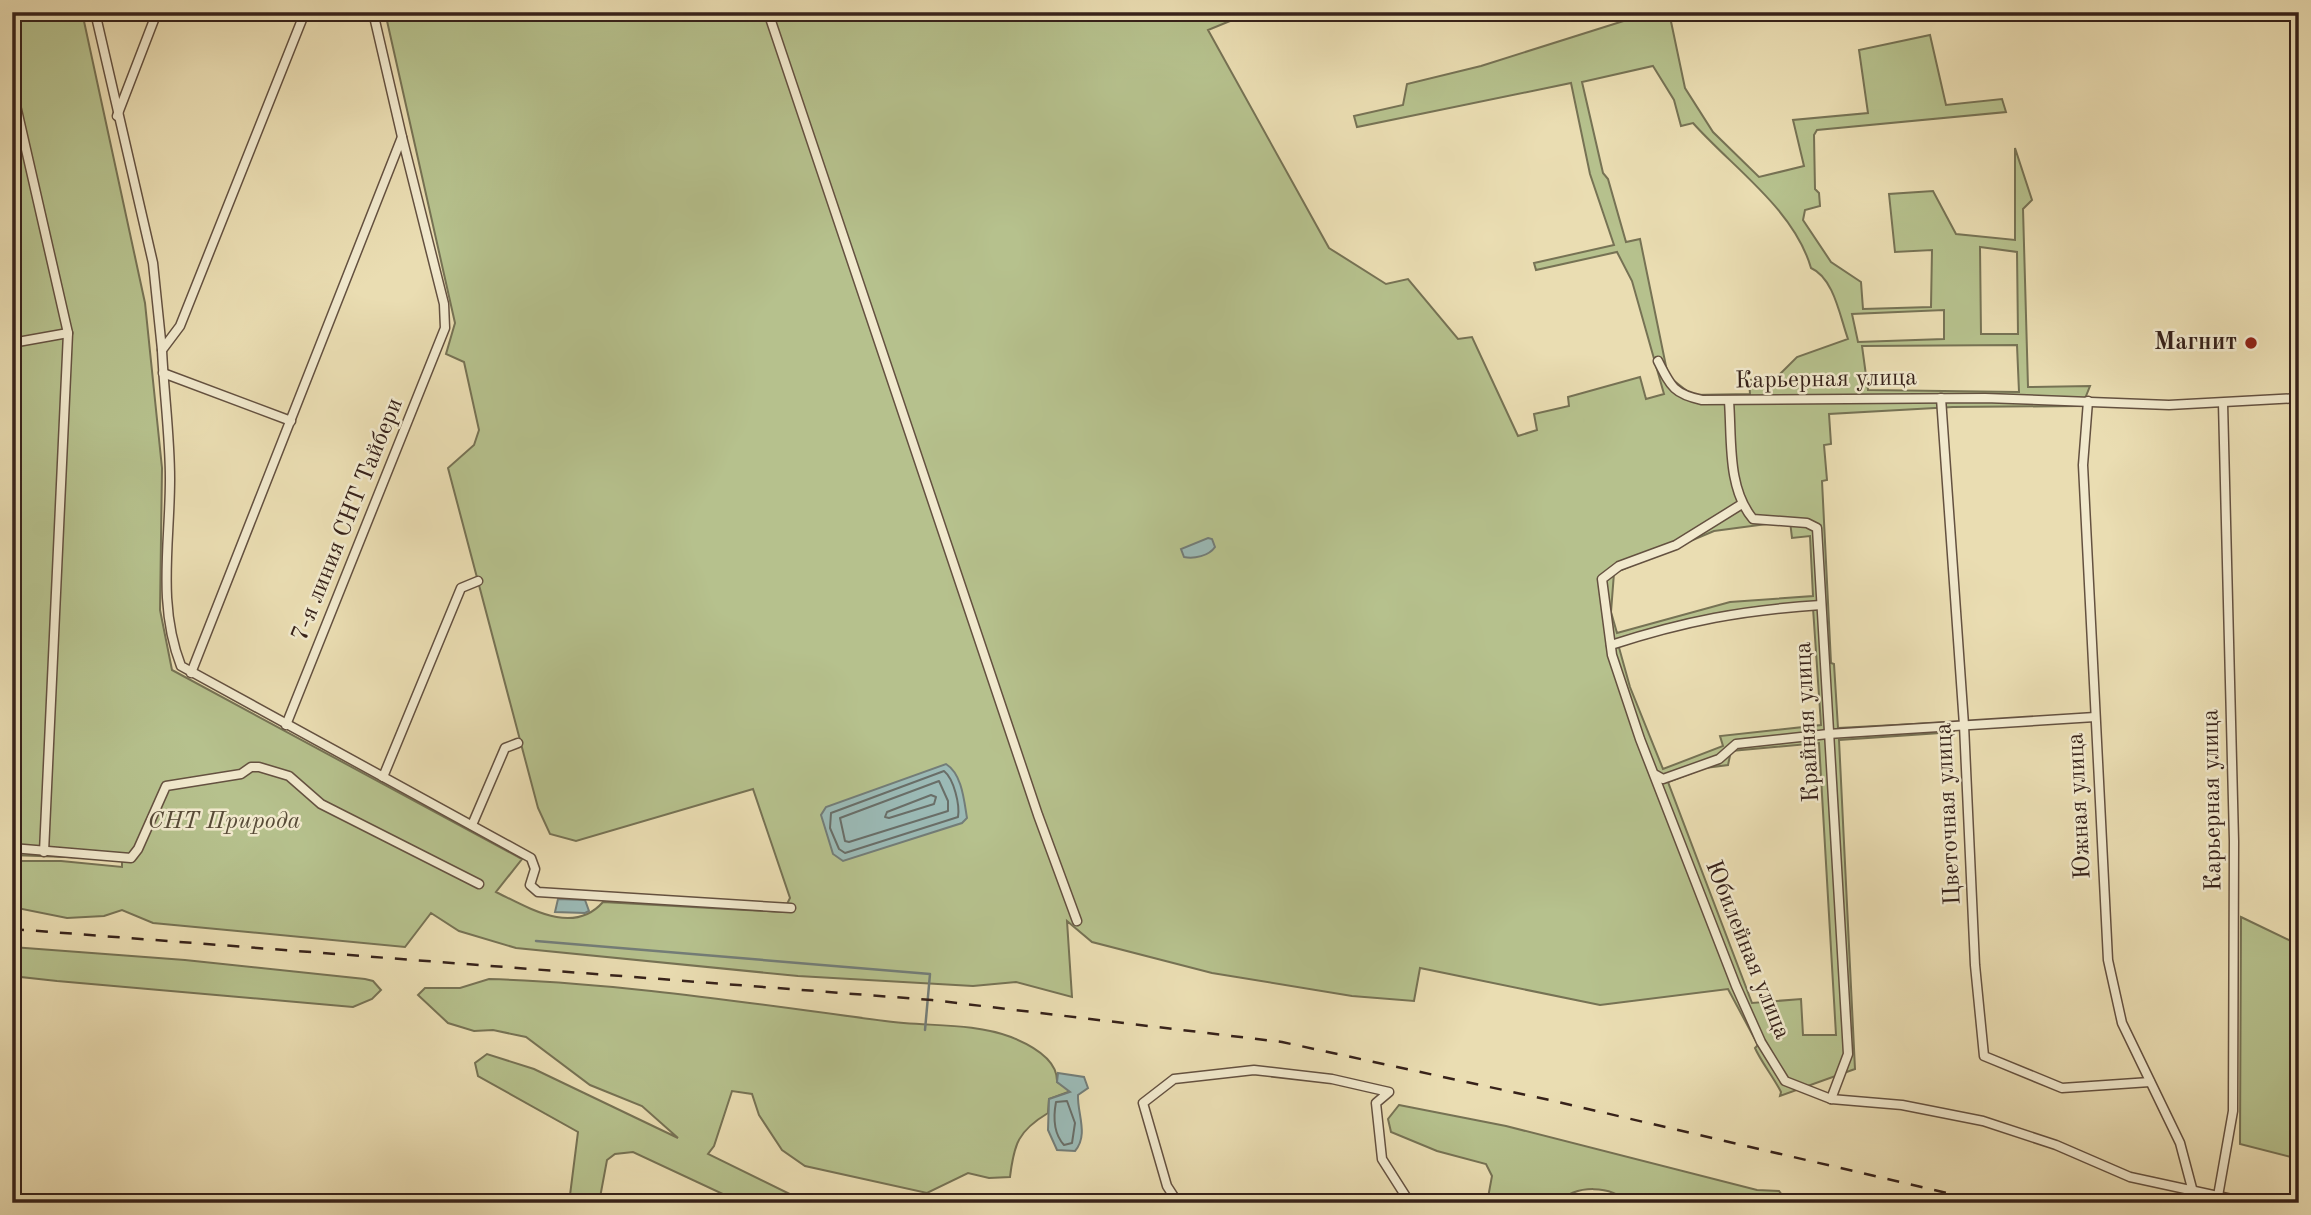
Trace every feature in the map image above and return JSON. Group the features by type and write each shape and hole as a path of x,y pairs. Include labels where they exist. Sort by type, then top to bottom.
{"street":[{"path":"95,12 153,263 162,350 170,479 165,603 170,634 181,666 531,858 535,869 530,885 538,892 791,908"},
{"path":"117,116 156,12"},
{"path":"162,350 180,326 305,12"},
{"path":"191,673 402,137 373,12"},
{"path":"768,12 1034,802 1077,921"},
{"path":"12,88 68,333 44,852"},
{"name":"7-я линия СНТ Тайбери","path":"286,725 445,328 444,304 402,137"},
{"path":"12,343 68,333"},
{"name":"Карьерная улица","path":"1658,361 1670,384 1681,395 1702,400 1788,397 1941,398 2169,405 2299,398"},
{"path":"163,373 291,421"},
{"name":"Цветочная улица","path":"1941,398 1964,725 1975,965 1984,1056 2062,1088 2150,1082"},
{"path":"1729,401 1736,492 1742,504"},
{"name":"Южная улица","path":"2088,401 2083,465 2108,960 2122,1023 2180,1143 2193,1192"},
{"name":"Карьерная улица","path":"2218,1196 2233,1111 2234,841 2222,403"},
{"name":"Крайняя улица","path":"1742,504 1753,519 1807,523 1817,528 1848,1054 1831,1099"},
{"name":"Юбилейная улица","path":"1742,504 1676,545 1619,566 1602,579 1611,645 1640,738 1736,986 1761,1042 1785,1080 1831,1099 1902,1105 1983,1121 2056,1145 2130,1177 2250,1203"},
{"path":"383,777 461,588 478,581"},
{"path":"1611,645 1715,616 1755,609 1821,605"},
{"path":"1656,775 1663,779 1682,774 1719,759 1737,744 1828,734 2095,717"},
{"path":"472,825 505,748 518,743"},
{"path":"12,848 131,858 138,849 166,786 241,774 251,767 259,767 289,776 321,804 479,884"},
{"path":"1178,1203 1167,1186 1143,1103 1174,1079 1254,1070 1332,1079 1389,1092 1376,1103 1382,1159 1410,1203"}],"green space":[{"name":"СНТ Природа","path":"12,12 82,12 145,303 162,468 160,610 172,670 522,859 496,892 551,916 578,917 591,912 603,902 783,912 790,898 753,789 576,841 550,834 538,808 448,468 474,445 479,430 464,362 446,354 455,323 385,12 1252,12 1208,30 1329,248 1386,284 1408,279 1458,339 1472,337 1518,436 1537,430 1534,414 1569,406 1568,397 1640,377 1646,399 1664,394 1632,281 1617,252 1536,270 1534,263 1614,245 1590,174 1571,83 1357,127 1354,116 1403,105 1407,84 1481,66 1652,12 1669,12 1685,88 1713,132 1759,177 1804,166 1793,120 1868,113 1859,50 1930,35 1946,105 2002,99 2006,112 1817,130 1814,135 1815,189 1819,193 1820,206 1805,210 1803,220 1831,262 1861,282 1863,309 1931,307 1932,250 1895,252 1889,194 1933,191 1956,234 2015,240 2015,148 2032,200 2023,209 2028,387 2090,386 2082,406 1953,407 1829,414 1831,444 1824,445 1827,480 1822,481 1831,663 1834,664 1838,728 1952,722 1954,732 1839,740 1855,1069 1780,1096 1781,1092 1757,1053 1755,1048 1758,1045 1728,989 1600,1005 1420,968 1414,1001 1352,996 1212,973 1092,942 1067,921 1072,997 1016,982 973,986 798,976 516,948 459,931 431,913 405,947 153,923 122,910 104,916 67,918 12,907 12,861 61,861 122,867 122,859 12,855","holes":["1653,66 1674,100 1681,126 1693,123 1760,190 1791,227 1811,268 1819,273 1831,289 1848,339 1797,357 1776,378 1749,380 1750,394 1692,395 1668,376 1640,239 1626,242 1608,179 1603,173 1582,82","1980,247 2017,252 2018,334 1981,334","1944,310 1944,339 1858,342 1852,314","2017,345 2019,392 1868,390 1862,346","1790,521 1792,538 1810,536 1813,596 1730,602 1617,633 1611,612 1614,573 1714,531","1813,608 1821,725 1720,736 1723,746 1663,769 1630,687 1618,644 1733,612","1819,743 1836,1035 1803,1035 1801,999 1752,1003 1668,782 1705,768 1728,765 1731,751"]},
{"path":"2241,917 2299,945 2299,1159 2240,1144"},
{"path":"12,947 185,960 365,979 373,981 381,990 372,999 353,1007 12,976"},
{"path":"489,979 589,985 901,1023 981,1029 1011,1037 1035,1049 1053,1066 1057,1082 1071,1091 1049,1099 1048,1113 1030,1126 1019,1139 1010,1177 989,1178 968,1173 927,1193 805,1166 782,1150 759,1115 752,1094 732,1091 714,1146 708,1154 808,1203 742,1203 633,1152 615,1154 607,1160 599,1203 569,1203 578,1132 478,1076 475,1063 487,1054 534,1069 678,1138 642,1106 590,1085 526,1037 493,1030 474,1031 448,1023 418,995 425,988 460,988"},
{"path":"1399,1105 1506,1126 1757,1190 1779,1191 1788,1203 1629,1203 1613,1193 1594,1189 1574,1192 1558,1203 1547,1203 1533,1197 1529,1203 1487,1203 1492,1176 1486,1164 1437,1151 1391,1132 1388,1119"}],"water":[{"path":"1208,538 1212,539 1215,547 1209,553 1192,558 1184,557 1181,549"},
{"path":"946,764 956,774 961,788 967,818 962,823 843,861 833,854 821,815 826,807"},
{"path":"558,899 585,900 589,911 555,912"},
{"path":"1058,1073 1084,1077 1088,1088 1078,1095 1082,1131 1075,1151 1057,1150 1048,1130 1049,1099 1070,1092 1057,1082"}],"waterway":[{"path":"536,941 930,974 925,1030"}],"railway":[{"path":"12,929 932,1000 1282,1042 1554,1101 1990,1203"}],"place":[{"name":"Магнит","path":"2251,343"}]}
